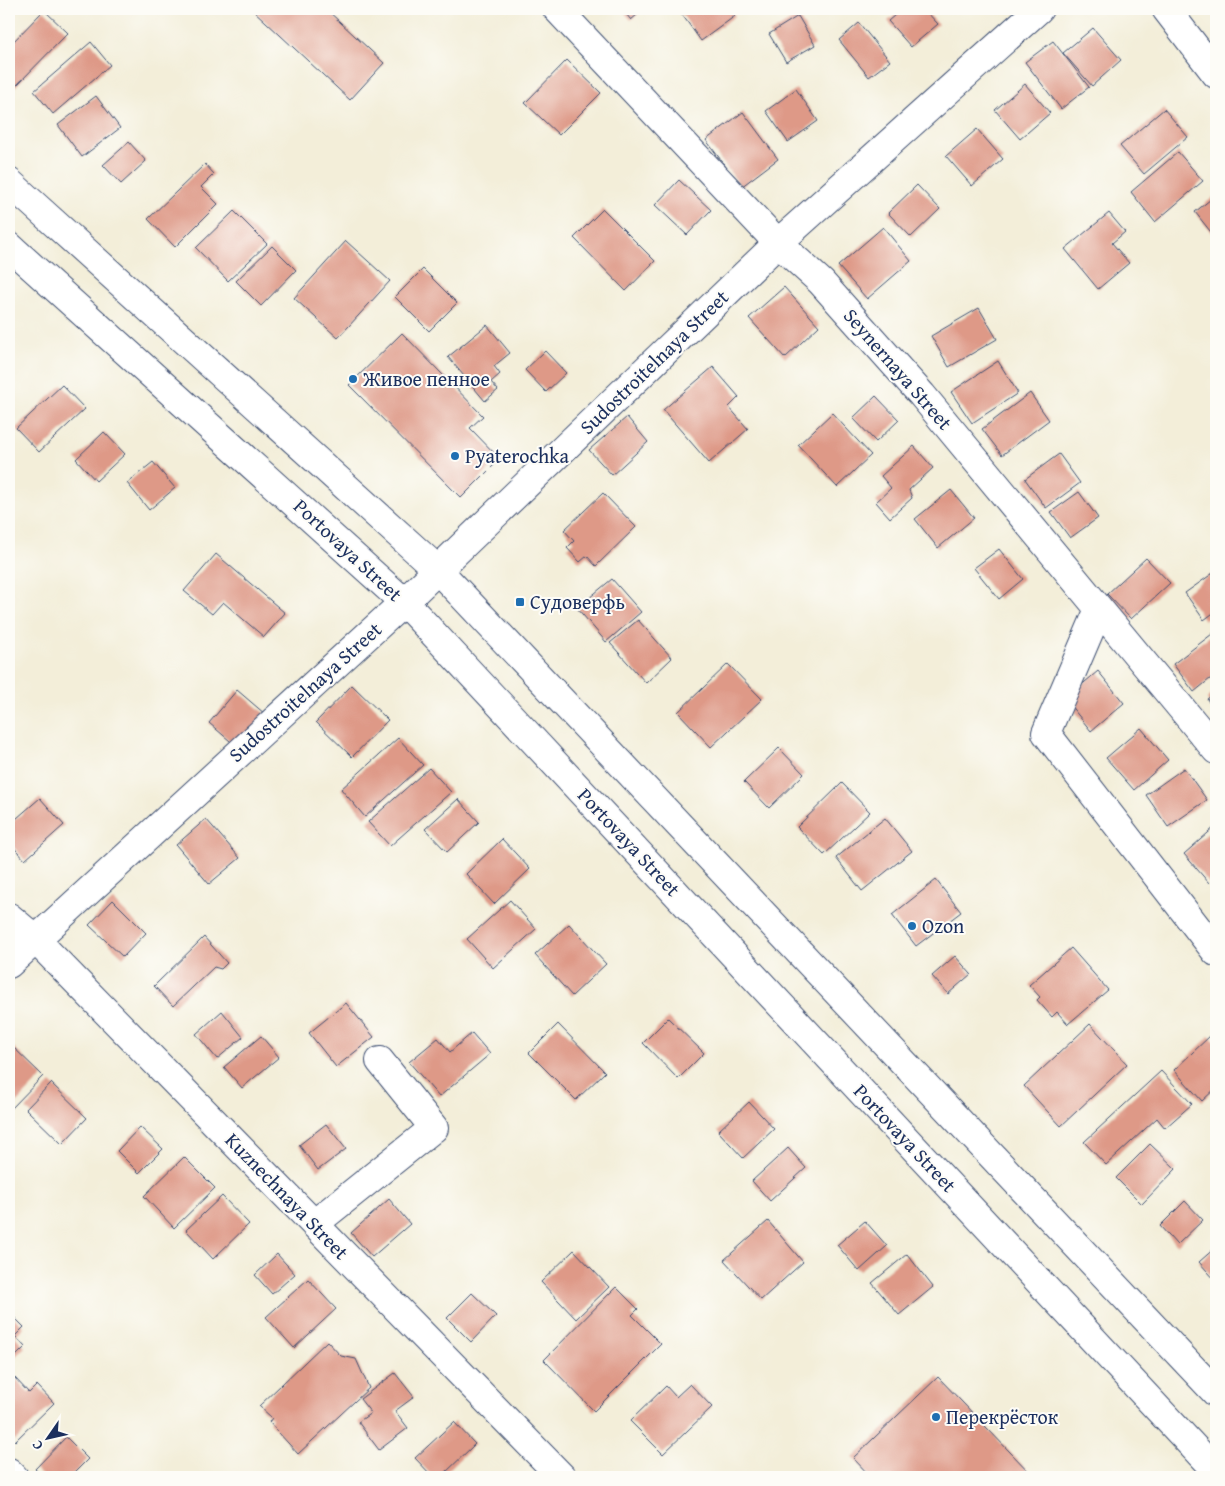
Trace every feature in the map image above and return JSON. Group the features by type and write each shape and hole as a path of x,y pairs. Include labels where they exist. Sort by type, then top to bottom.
{"street":[{"name":"Seynernaya Street","path":"557,9 778,244 821,282 916,388 1216,750"},
{"name":"Sudostroitelnaya Street","path":"9,964 404,602 778,244 1039,9"},
{"path":"1166,9 1216,74"},
{"path":"9,182 438,570 1216,1393"},
{"name":"Portovaya Street","path":"9,246 404,602 1216,1471"},
{"path":"1099,609 1046,733 1216,952"},
{"name":"Kuznechnaya Street","path":"9,917 35,939 562,1477"},
{"path":"314,1224 434,1128 380,1061"},
{"path":"9,1472 14,1477"}],"building":[{"path":"252,9 326,9 384,63 350,100"},
{"path":"622,9 644,9 631,20"},
{"path":"678,9 730,9 735,16 701,41"},
{"path":"902,9 924,9 938,24 911,47 888,21"},
{"path":"44,10 68,33 14,88 9,83 9,46"},
{"path":"798,16 815,45 786,62 769,34"},
{"path":"859,23 890,61 869,77 839,40"},
{"path":"1093,28 1121,60 1092,86 1063,53"},
{"path":"1053,41 1089,87 1061,109 1025,62"},
{"path":"91,42 110,65 53,114 34,91"},
{"path":"567,60 601,93 559,135 525,103"},
{"path":"1025,84 1050,113 1020,139 995,110"},
{"path":"796,89 818,121 788,142 766,111"},
{"path":"96,96 120,128 82,157 58,125"},
{"path":"1164,109 1188,137 1144,174 1120,146"},
{"path":"743,112 778,159 741,187 706,140"},
{"path":"977,129 1003,159 972,186 946,156"},
{"path":"129,142 146,161 121,184 103,165"},
{"path":"1178,152 1203,181 1155,222 1131,192"},
{"path":"205,164 214,174 201,187 218,204 175,247 148,219"},
{"path":"679,180 711,210 687,235 655,205"},
{"path":"917,185 940,209 911,237 888,213"},
{"path":"1216,195 1216,235 1214,236 1195,212"},
{"path":"603,209 655,261 626,291 574,238"},
{"path":"234,211 267,244 228,281 196,248"},
{"path":"1109,213 1125,232 1112,243 1129,263 1098,289 1065,249"},
{"path":"883,227 911,261 867,299 838,266"},
{"path":"346,241 390,281 338,338 294,298"},
{"path":"272,246 296,270 261,306 236,281"},
{"path":"423,269 457,303 429,331 395,297"},
{"path":"784,287 819,326 785,358 749,318"},
{"path":"979,308 997,339 949,367 931,336"},
{"path":"487,325 510,353 494,366 500,374 491,382 498,390 485,401 448,357"},
{"path":"402,333 483,416 470,428 500,459 461,498 349,385"},
{"path":"545,351 566,373 546,392 525,370"},
{"path":"998,361 1018,393 972,423 951,392"},
{"path":"713,367 739,397 729,407 748,429 709,463 663,410"},
{"path":"62,385 85,409 39,452 16,428"},
{"path":"1030,393 1049,420 1002,455 982,429"},
{"path":"876,396 899,420 876,442 853,418"},
{"path":"832,413 871,455 837,487 798,445"},
{"path":"627,417 648,442 612,475 589,450"},
{"path":"104,432 125,454 96,481 76,459"},
{"path":"914,446 933,468 909,490 912,498 890,518 876,502 891,488 881,476"},
{"path":"1059,454 1080,483 1046,508 1025,479"},
{"path":"153,462 175,488 149,510 127,483"},
{"path":"951,490 974,518 938,548 915,519"},
{"path":"1079,492 1098,518 1070,538 1051,512"},
{"path":"603,493 636,527 596,566 587,556 580,562 567,548 574,541 564,530"},
{"path":"999,549 1023,579 999,599 974,568"},
{"path":"216,554 285,613 264,637 223,602 212,614 184,591"},
{"path":"1146,558 1170,583 1131,619 1107,594"},
{"path":"1216,571 1216,611 1204,620 1185,593"},
{"path":"612,579 641,612 606,642 577,608"},
{"path":"638,620 672,658 646,683 610,643"},
{"path":"1216,631 1216,674 1194,692 1173,664"},
{"path":"728,664 762,699 711,747 678,712"},
{"path":"1098,671 1124,703 1091,731 1065,699"},
{"path":"352,685 388,720 352,757 316,722"},
{"path":"237,690 265,714 237,747 209,723"},
{"path":"1216,692 1216,713 1207,699"},
{"path":"1141,728 1168,760 1134,790 1106,758"},
{"path":"398,738 423,765 365,817 341,789"},
{"path":"779,748 804,774 769,808 744,782"},
{"path":"429,768 451,792 390,846 368,822"},
{"path":"1184,768 1207,800 1168,827 1146,795"},
{"path":"842,783 870,812 824,855 797,827"},
{"path":"40,798 64,825 25,860 9,842 9,825"},
{"path":"458,799 479,822 447,852 425,829"},
{"path":"885,818 912,851 862,891 836,858"},
{"path":"206,819 240,858 209,884 176,845"},
{"path":"1216,826 1216,876 1209,883 1184,854"},
{"path":"502,839 530,869 494,904 466,874"},
{"path":"936,880 961,912 916,946 892,915"},
{"path":"113,900 146,933 123,957 89,925"},
{"path":"510,900 536,929 493,968 467,939"},
{"path":"569,924 606,964 572,996 535,955"},
{"path":"204,937 227,963 221,969 214,967 173,1006 154,986"},
{"path":"1071,948 1108,990 1068,1024 1057,1012 1052,1017 1037,1000 1040,997 1029,985"},
{"path":"955,956 971,974 948,994 932,976"},
{"path":"346,1003 374,1037 336,1067 309,1033"},
{"path":"222,1011 243,1037 217,1059 196,1034"},
{"path":"668,1018 704,1053 678,1079 643,1043"},
{"path":"558,1024 605,1072 576,1100 529,1053"},
{"path":"1090,1024 1127,1064 1061,1126 1024,1086"},
{"path":"472,1033 490,1054 439,1097 409,1062 438,1038 450,1052"},
{"path":"261,1036 279,1057 242,1088 224,1067"},
{"path":"1210,1036 1216,1043 1216,1088 1202,1101 1174,1070"},
{"path":"9,1043 43,1076 9,1111"},
{"path":"1161,1071 1192,1104 1165,1128 1157,1118 1106,1165 1084,1142"},
{"path":"51,1083 87,1118 62,1144 26,1109"},
{"path":"749,1102 774,1129 743,1158 718,1131"},
{"path":"326,1124 346,1149 318,1170 299,1145"},
{"path":"140,1127 163,1149 139,1173 117,1151"},
{"path":"1150,1144 1176,1169 1142,1204 1116,1178"},
{"path":"788,1148 806,1168 770,1201 752,1181"},
{"path":"184,1157 215,1188 174,1228 144,1196"},
{"path":"222,1196 249,1224 213,1259 186,1230"},
{"path":"389,1199 410,1224 372,1257 351,1233"},
{"path":"1185,1201 1203,1220 1177,1245 1160,1226"},
{"path":"768,1221 803,1262 761,1300 724,1260"},
{"path":"865,1221 887,1246 859,1271 837,1245"},
{"path":"1216,1247 1216,1281 1199,1262"},
{"path":"574,1250 609,1287 576,1319 541,1282"},
{"path":"277,1254 295,1274 272,1294 255,1275"},
{"path":"907,1254 933,1287 899,1315 872,1283"},
{"path":"308,1279 336,1309 294,1348 266,1317"},
{"path":"616,1287 638,1309 632,1315 661,1344 594,1411 544,1360"},
{"path":"472,1293 496,1316 471,1342 447,1318"},
{"path":"12,1315 24,1327 15,1336 25,1347 9,1363 9,1318"},
{"path":"327,1341 341,1356 356,1359 369,1388 298,1454 269,1422 272,1418 259,1406"},
{"path":"395,1373 414,1397 395,1411 408,1428 379,1450 358,1422 371,1413 360,1399"},
{"path":"14,1377 29,1393 37,1385 54,1403 15,1441 9,1435 9,1382"},
{"name":"Перекрёсток","path":"938,1377 1034,1477 871,1477 853,1458"},
{"path":"690,1384 712,1407 663,1454 630,1421 666,1386 676,1397"},
{"path":"454,1422 475,1444 441,1477 433,1477 415,1458"},
{"path":"66,1437 88,1459 70,1477 43,1477 35,1469"}],"place":[{"name":"Живое пенное","path":"353,379"},
{"name":"Pyaterochka","path":"455,456"},
{"name":"Судоверфь","path":"520,602"},
{"name":"Ozon","path":"912,926"},
{"name":"Перекрёсток","path":"936,1417"}]}
